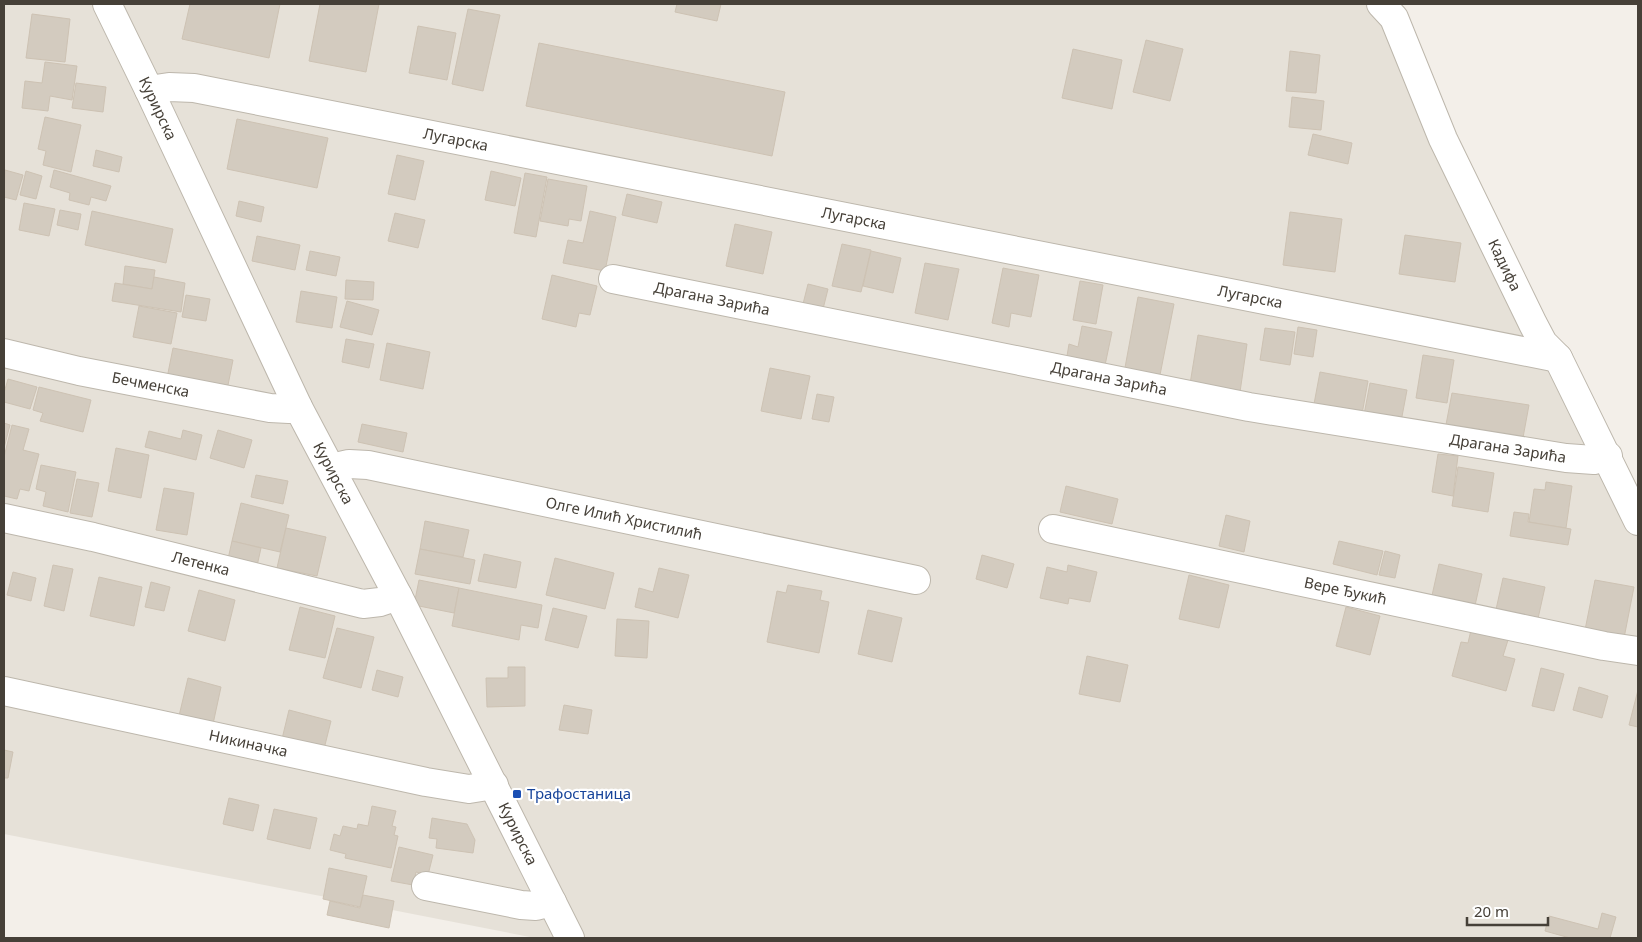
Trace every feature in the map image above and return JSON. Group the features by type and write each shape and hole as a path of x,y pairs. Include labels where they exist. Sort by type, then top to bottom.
{"street":[{"name":"Курирска","path":"107,4 150,90 298,407 398,596 570,938"},
{"name":"Кадифа","path":"1381,4 1394,18 1443,139 1533,324 1543,343 1558,358 1608,456 1638,521"},
{"name":"Лугарска","path":"150,90 169,87 194,88 1558,358"},
{"name":"Драгана Зарића","path":"613,279 1249,407 1575,459 1594,460 1608,456"},
{"name":"Бечменска","path":"4,353 79,371 270,408 289,409 298,407"},
{"name":"Олге Илић Христилић","path":"331,468 349,464 368,465 916,580"},
{"name":"Летенка","path":"4,518 93,537 363,604 380,602 398,596"},
{"name":"Вере Ђукић","path":"1053,529 1585,642 1638,651"},
{"name":"Никиначка","path":"4,691 426,782 469,788 494,785"},
{"path":"426,886 521,905 536,906 552,902"}],"shaded area":[{"path":"4,4 1386,4 1638,513 1638,938 535,938 4,834"}],"building":[{"path":"190,4 280,4 269,58 182,39"},
{"path":"320,4 379,4 366,72 309,61"},
{"path":"677,4 721,4 717,21 675,12"},
{"path":"468,9 500,15 483,91 452,84"},
{"path":"32,14 70,19 65,62 26,58"},
{"path":"418,26 456,33 447,80 409,73"},
{"path":"1146,40 1183,49 1170,101 1133,92"},
{"path":"539,43 785,92 772,156 526,106"},
{"path":"1073,49 1122,60 1112,109 1062,98"},
{"path":"1290,51 1320,55 1316,93 1286,91"},
{"path":"45,62 77,66 72,100 50,96 48,111 22,108 25,81 42,83"},
{"path":"76,83 106,87 103,112 72,108"},
{"path":"1292,97 1324,101 1321,130 1289,127"},
{"path":"45,117 81,125 71,172 43,165 46,151 38,149"},
{"path":"237,119 328,138 317,188 227,169"},
{"path":"1313,134 1352,143 1348,164 1308,155"},
{"path":"96,150 122,157 119,172 93,166"},
{"path":"397,155 424,161 415,200 388,194"},
{"path":"5,170 23,175 16,200 4,197"},
{"path":"54,170 111,186 106,201 91,197 89,205 69,200 70,193 50,187"},
{"path":"26,171 42,176 36,199 20,195"},
{"path":"491,171 521,178 515,206 485,200"},
{"path":"525,173 547,177 536,237 514,233"},
{"path":"548,179 587,186 581,221 569,219 568,226 540,221"},
{"path":"627,194 662,202 657,223 622,215"},
{"path":"239,201 264,207 261,222 236,216"},
{"path":"24,203 55,209 49,236 19,230"},
{"path":"60,210 81,214 78,230 57,225"},
{"path":"92,211 173,229 166,263 85,245"},
{"path":"590,211 616,217 605,271 563,263 568,240 583,243"},
{"path":"1290,212 1342,219 1335,272 1283,265"},
{"path":"395,213 425,220 418,248 388,241"},
{"path":"735,224 772,232 763,274 726,266"},
{"path":"1405,235 1461,243 1455,282 1399,274"},
{"path":"257,236 300,245 295,270 252,261"},
{"path":"842,244 871,250 861,292 832,286"},
{"path":"310,251 340,257 336,276 306,270"},
{"path":"871,251 901,258 893,293 863,286"},
{"path":"925,263 959,269 948,320 915,313"},
{"path":"125,266 155,270 152,289 123,284"},
{"path":"1003,268 1039,275 1031,317 1011,313 1009,327 992,323"},
{"path":"552,275 597,286 590,315 579,313 576,327 542,319"},
{"path":"154,277 185,283 181,312 112,301 115,283 152,289"},
{"path":"346,280 374,282 373,300 345,299"},
{"path":"1080,281 1103,285 1096,324 1073,320"},
{"path":"808,284 828,289 821,317 801,312"},
{"path":"301,291 337,297 332,328 296,322"},
{"path":"186,295 210,299 206,321 182,317"},
{"path":"1138,297 1174,304 1159,380 1124,373"},
{"path":"347,301 379,310 372,335 340,327"},
{"path":"139,306 177,313 171,344 133,337"},
{"path":"1082,326 1112,332 1104,370 1066,362 1069,344 1078,347"},
{"path":"1298,327 1317,330 1313,357 1294,354"},
{"path":"1265,328 1295,332 1290,365 1260,360"},
{"path":"1198,335 1247,344 1240,392 1190,384"},
{"path":"346,339 374,344 369,368 342,362"},
{"path":"387,343 430,352 423,389 380,380"},
{"path":"173,348 233,360 227,390 167,378"},
{"path":"1423,355 1454,360 1447,403 1416,398"},
{"path":"770,368 810,376 801,419 761,411"},
{"path":"1320,372 1368,381 1362,414 1314,404"},
{"path":"8,379 37,387 30,409 4,402 4,393"},
{"path":"1370,383 1407,390 1400,427 1363,420"},
{"path":"39,387 91,400 83,432 40,421 43,413 33,410"},
{"path":"1452,393 1529,405 1522,443 1445,430"},
{"path":"817,394 834,397 829,422 812,419"},
{"path":"4,423 10,425 4,448"},
{"path":"362,424 407,433 403,452 358,442"},
{"path":"12,425 29,429 23,450 39,454 29,491 20,489 17,499 4,496 4,457"},
{"path":"183,430 202,435 196,460 145,447 149,431 181,439"},
{"path":"218,430 252,440 244,468 210,458"},
{"path":"116,448 149,455 141,498 108,491"},
{"path":"1438,454 1458,456 1453,496 1432,492"},
{"path":"41,465 76,472 68,512 43,506 46,492 36,489"},
{"path":"1458,467 1494,473 1488,512 1452,506"},
{"path":"256,475 288,481 283,504 251,497"},
{"path":"77,479 99,483 92,517 70,513"},
{"path":"1546,482 1572,486 1566,528 1529,522 1534,489 1545,490"},
{"path":"1066,486 1118,499 1112,524 1060,512"},
{"path":"164,488 194,493 187,535 156,530"},
{"path":"241,503 289,515 280,552 232,541"},
{"path":"1514,512 1529,514 1528,522 1571,529 1568,545 1510,536"},
{"path":"1226,515 1250,521 1244,552 1219,546"},
{"path":"425,521 469,530 463,557 420,549"},
{"path":"286,528 326,537 317,576 277,568"},
{"path":"232,541 261,548 257,566 228,559"},
{"path":"1339,541 1383,551 1377,575 1333,564"},
{"path":"420,549 475,560 470,584 415,574"},
{"path":"1385,551 1400,555 1395,578 1379,575"},
{"path":"484,554 521,562 516,588 478,581"},
{"path":"982,555 1014,564 1007,588 976,579"},
{"path":"555,558 614,573 605,609 546,595"},
{"path":"1439,564 1482,574 1474,610 1431,600"},
{"path":"53,565 73,569 64,611 44,606"},
{"path":"1068,565 1097,572 1090,602 1069,598 1068,604 1040,598 1047,567 1067,572"},
{"path":"659,568 689,575 678,618 635,607 639,588 653,592"},
{"path":"13,572 36,578 31,601 7,595"},
{"path":"1189,575 1229,585 1219,628 1179,619"},
{"path":"99,577 142,587 134,626 90,616"},
{"path":"1503,578 1545,587 1537,623 1495,614"},
{"path":"419,580 459,588 454,613 414,605"},
{"path":"1595,580 1634,587 1624,638 1585,630"},
{"path":"151,582 170,587 164,611 145,607"},
{"path":"788,585 822,591 820,600 829,602 819,653 767,642 777,591 786,593"},
{"path":"459,588 542,605 538,628 521,625 519,640 452,626"},
{"path":"199,590 235,600 225,641 188,631"},
{"path":"300,607 335,616 325,658 289,650"},
{"path":"1346,607 1380,616 1370,655 1336,646"},
{"path":"553,608 587,616 578,648 545,640"},
{"path":"868,610 902,618 892,662 858,654"},
{"path":"617,619 649,621 647,658 615,656"},
{"path":"337,628 374,637 361,688 323,678"},
{"path":"1471,630 1508,640 1503,656 1515,659 1506,691 1452,676 1461,642 1468,643"},
{"path":"1087,656 1128,665 1120,702 1079,694"},
{"path":"508,667 525,667 525,706 487,707 486,678 508,678"},
{"path":"1541,668 1564,674 1554,711 1532,706"},
{"path":"377,670 403,677 398,697 372,690"},
{"path":"188,678 221,687 213,724 179,716"},
{"path":"1579,687 1608,696 1602,718 1573,710"},
{"path":"1638,690 1638,727 1629,725"},
{"path":"564,705 592,710 588,734 559,730"},
{"path":"289,710 331,721 324,749 282,739"},
{"path":"4,750 13,752 8,778 4,778"},
{"path":"229,798 259,805 253,831 223,824"},
{"path":"372,806 396,811 392,826 396,827 394,835 398,836 391,868 345,858 346,854 330,850 334,834 340,836 343,826 357,829 358,824 368,826"},
{"path":"274,809 317,818 310,849 267,839"},
{"path":"432,818 467,824 475,840 473,853 436,848 437,839 429,838"},
{"path":"399,847 433,855 428,875 416,872 413,885 391,881"},
{"path":"329,868 367,876 360,907 323,899"},
{"path":"363,895 394,901 389,928 327,915 330,901 360,908"},
{"path":"1602,913 1616,917 1610,938 1570,938 1545,931 1549,916 1598,929"}],"place":[{"name":"Трафостаница","path":"517,794"}]}
